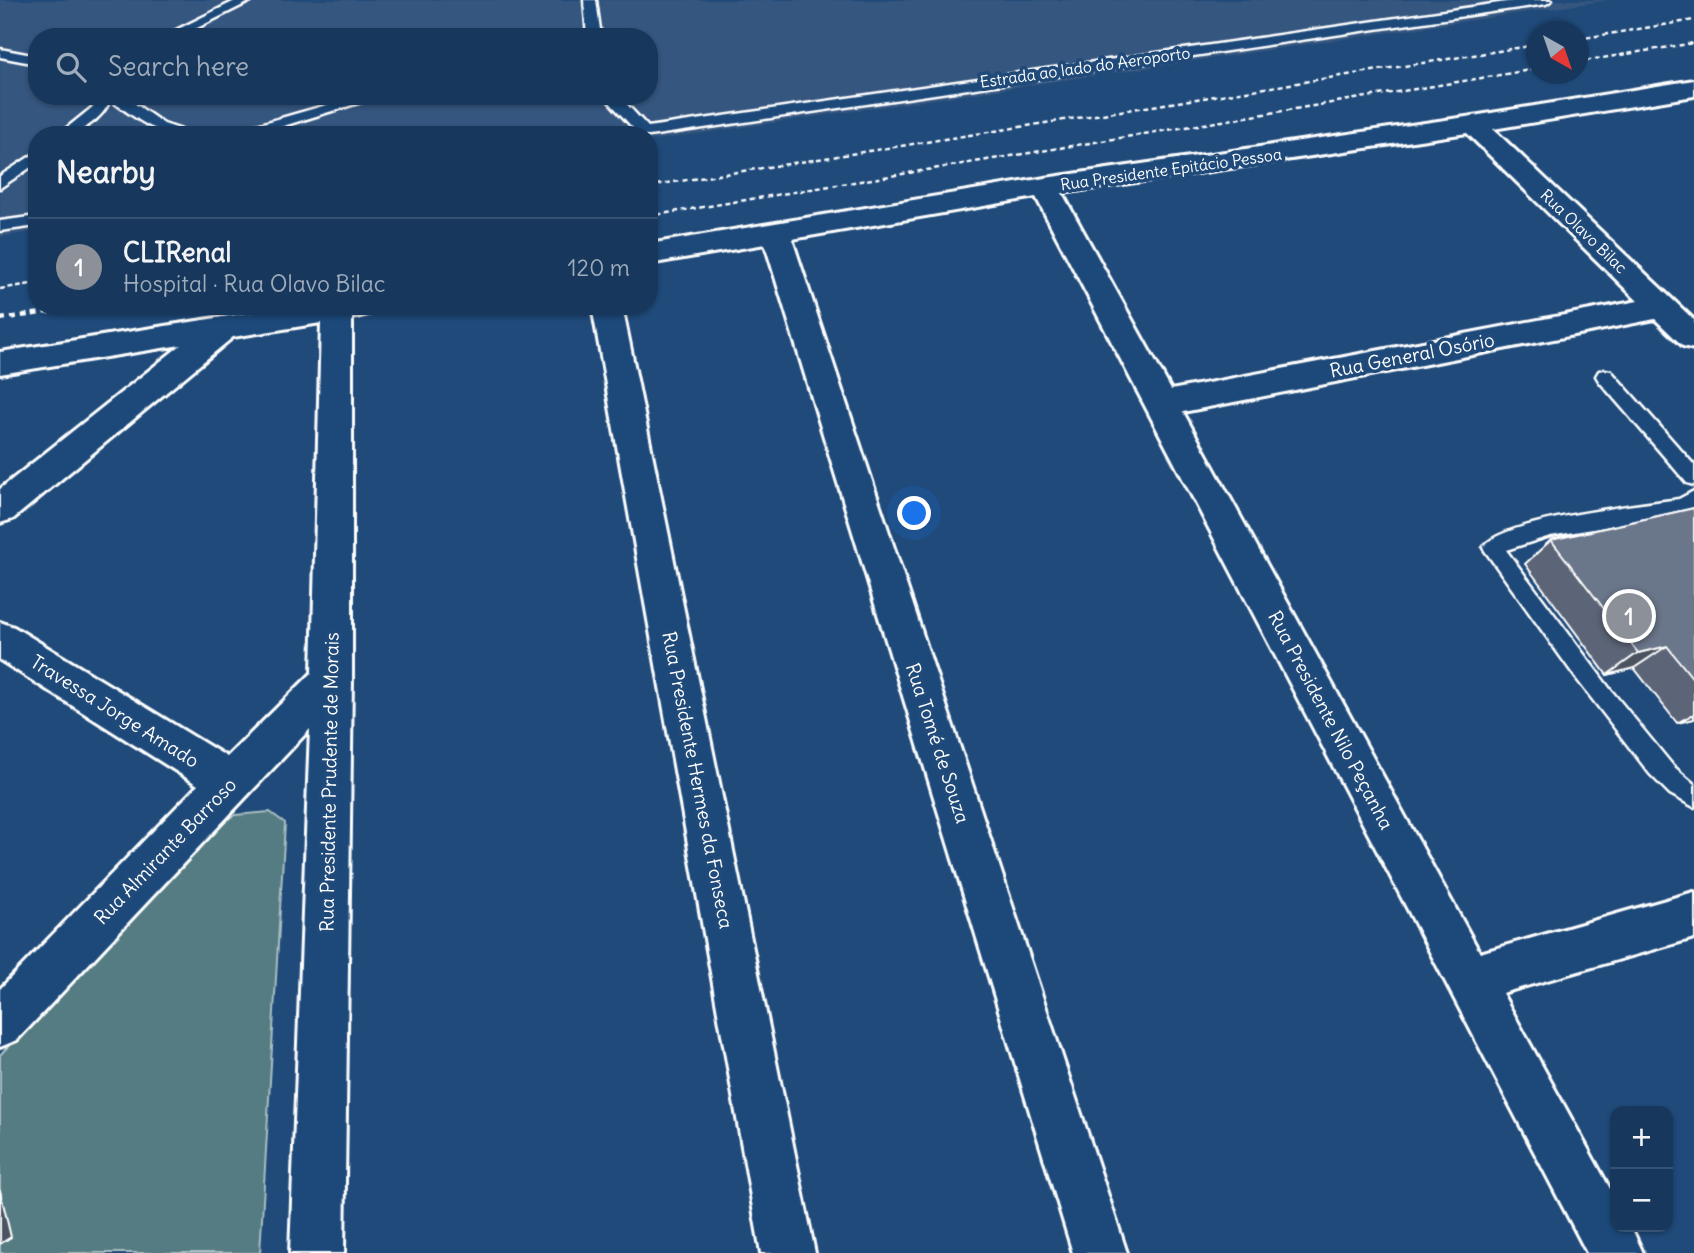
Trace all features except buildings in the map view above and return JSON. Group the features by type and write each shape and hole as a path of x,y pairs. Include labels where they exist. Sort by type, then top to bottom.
{"street":[{"name":"Rua Presidente Epitácio Pessoa","path":"658,253 1045,187 1693,90"},
{"name":"Rua Olavo Bilac","path":"1474,124 1694,338"},
{"name":"Rua Presidente Nilo Peçanha","path":"1045,187 1616,1253"},
{"name":"Rua Tomé de Souza","path":"776,233 1100,1253"},
{"name":"Rua General Osório","path":"1162,404 1662,307"},
{"path":"0,363 305,315"},
{"name":"Rua Presidente Prudente de Morais","path":"317,1253 332,680 349,315"},
{"name":"Rua Presidente Hermes da Fonseca","path":"609,315 789,1253"},
{"path":"0,509 224,328"},
{"name":"Travessa Jorge Amado","path":"0,639 230,782"},
{"name":"Rua Almirante Barroso","path":"0,1023 230,782 332,680"},
{"path":"1470,979 1694,915"}],"lane":[{"path":"187,28 247,0"},
{"path":"590,0 593,28"},
{"name":"Estrada ao lado do Aeroporto","path":"658,130 1546,0"},
{"path":"0,53 28,58"},
{"path":"77,126 101,105"},
{"path":"127,105 158,126"},
{"path":"269,126 342,105"},
{"path":"620,105 639,126"},
{"path":"0,183 28,163"},
{"path":"0,226 28,222"},
{"path":"1605,376 1694,478"},
{"path":"1694,499 1684,506 1580,521 1498,541 1493,548 1602,698 1663,771 1694,796"}],"path":[{"path":"1589,36 1694,20"},
{"path":"1589,60 1694,43"},
{"path":"658,185 1526,47"},
{"name":"Rua Presidente Epitácio Pessoa","path":"658,215 1526,71"},
{"path":"0,289 28,284"},
{"path":"0,319 28,315"}],"shaded area":[{"path":"0,0 1610,0 658,140 658,126 28,126 28,232 0,237"}],"green space":[{"path":"270,812 285,823 260,1253 0,1253 0,1055 211,829 235,815"}],"place":[{"name":"CLIRenal","path":"1629,616"}]}
